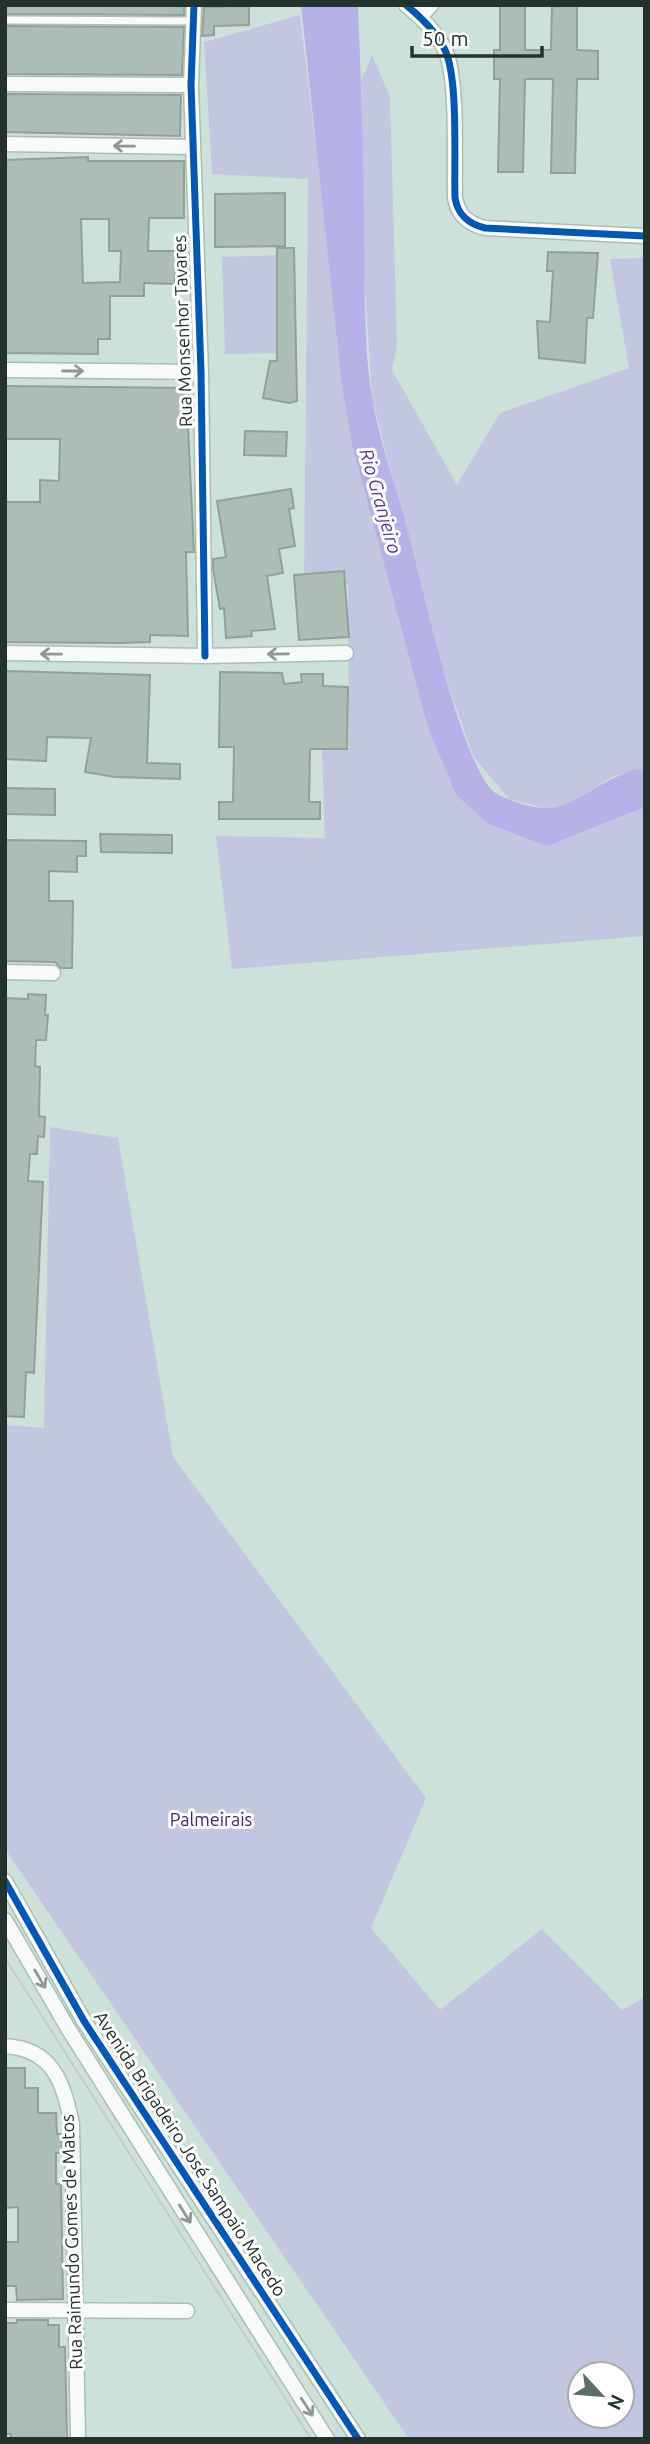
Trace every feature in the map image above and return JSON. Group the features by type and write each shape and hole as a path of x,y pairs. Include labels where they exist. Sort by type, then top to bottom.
{"street":[{"name":"Rua Monsenhor Tavares","path":"194,5 192,147 201,372 205,656"},
{"path":"406,5 420,17 447,54 451,75 455,198 460,214 474,226 485,228 645,236"},
{"path":"420,17 431,5"},
{"path":"5,84 191,85"},
{"path":"5,144 192,147"},
{"path":"5,370 201,372"},
{"path":"5,653 205,656 346,653"},
{"path":"5,972 53,973"},
{"name":"Avenida Brigadeiro José Sampaio Macedo","path":"5,1881 85,2021 358,2439"},
{"name":"Avenida Brigadeiro José Sampaio Macedo","path":"5,1920 159,2173 327,2439"},
{"name":"Rua Raimundo Gomes de Matos","path":"5,2046 22,2047 39,2054 60,2082 72,2123 78,2439"},
{"path":"159,2173 176,2163"},
{"path":"5,2311 187,2311"}],"lane":[{"path":"5,20 193,21"}],"green space":[{"path":"300,15 352,445 428,728 456,795 588,830 645,807 645,936 232,969 216,836 325,838 322,750 349,750 348,584 304,586 308,179 212,174 204,42"},
{"path":"372,55 390,97 397,347 392,370 457,485 500,413 629,368 610,259 645,258 645,773 638,770 611,777 567,806 544,808 509,799 473,756 435,647 372,397 364,272 361,81"},
{"path":"280,255 283,353 225,354 222,257"},
{"name":"Palmeirais","path":"50,1127 118,1138 173,1457 426,1798 371,1928 440,2010 542,1929 622,2010 645,1997 645,2439 409,2439 5,1849 5,1425 44,1428"}],"water":[{"name":"Rio Granjeiro","path":"301,5 358,5 366,333 372,397 433,631 471,752 484,780 497,794 541,808 557,807 571,802 617,777 638,769 645,773 645,807 547,846 489,824 456,795 428,728 352,445 342,386"}],"building":[{"path":"5,5 184,5 184,15 5,14"},
{"path":"500,5 525,5 525,50 551,50 552,5 577,5 577,50 598,51 598,79 577,79 575,173 551,173 553,79 525,79 523,172 498,172 500,79 494,79 494,50 500,50"},
{"path":"249,6 249,25 214,26 214,35 202,36 204,7"},
{"path":"5,26 184,27 182,75 5,74"},
{"path":"5,94 181,95 180,136 5,132"},
{"path":"88,157 88,161 184,161 184,218 149,218 148,251 176,251 175,284 144,283 144,296 110,296 110,339 98,339 98,354 5,353 5,160","holes":["81,219 109,219 109,251 121,251 120,282 83,283"]},
{"path":"285,193 285,246 215,247 215,194"},
{"path":"277,248 294,248 297,401 289,403 263,398 270,361 277,361"},
{"path":"548,252 598,253 593,318 587,318 585,363 539,358 537,321 550,322 553,271 547,271"},
{"path":"5,386 190,388 188,427 194,552 186,552 188,636 150,635 150,642 120,643 5,642 5,502 40,502 40,480 59,481 60,439 5,439"},
{"path":"245,431 287,432 286,456 244,455"},
{"path":"291,489 294,508 289,509 295,546 279,549 283,573 267,576 275,629 251,631 252,636 226,638 224,608 220,609 213,569 213,559 226,557 217,501"},
{"path":"344,571 349,637 299,640 294,575"},
{"path":"5,671 150,675 147,763 180,764 180,779 115,777 85,772 91,738 47,737 46,761 5,759"},
{"path":"220,672 282,673 284,684 302,682 301,674 323,674 323,686 348,687 347,749 310,749 309,802 320,802 320,819 219,819 219,802 233,802 234,747 219,747"},
{"path":"5,788 55,789 55,815 5,814"},
{"path":"100,834 172,835 172,853 101,852"},
{"path":"5,840 86,841 86,856 77,856 77,872 49,871 49,901 73,901 72,968 61,968 55,962 5,961"},
{"path":"28,994 46,995 45,1015 48,1015 46,1040 36,1040 35,1066 40,1067 39,1116 45,1117 44,1137 38,1136 37,1154 30,1154 28,1181 43,1182 34,1373 26,1372 24,1417 5,1416 5,998 28,999"},
{"path":"5,2068 25,2068 25,2088 38,2088 38,2113 56,2113 57,2134 61,2134 62,2153 56,2153 56,2184 61,2184 63,2299 17,2300 16,2286 5,2286 5,2242 18,2242 18,2207 5,2208"},
{"path":"17,2320 48,2320 48,2325 59,2325 59,2347 65,2347 67,2439 11,2439 11,2434 5,2434 5,2323 17,2323"}],"tram line":[{"path":"5,1958 311,2439"}],"cycle path":[{"path":"194,5 191,85 201,372 205,656"},
{"path":"406,5 435,34 447,55 453,86 455,198 465,218 485,228 645,236"},
{"path":"5,1881 84,2021 358,2439"}]}
